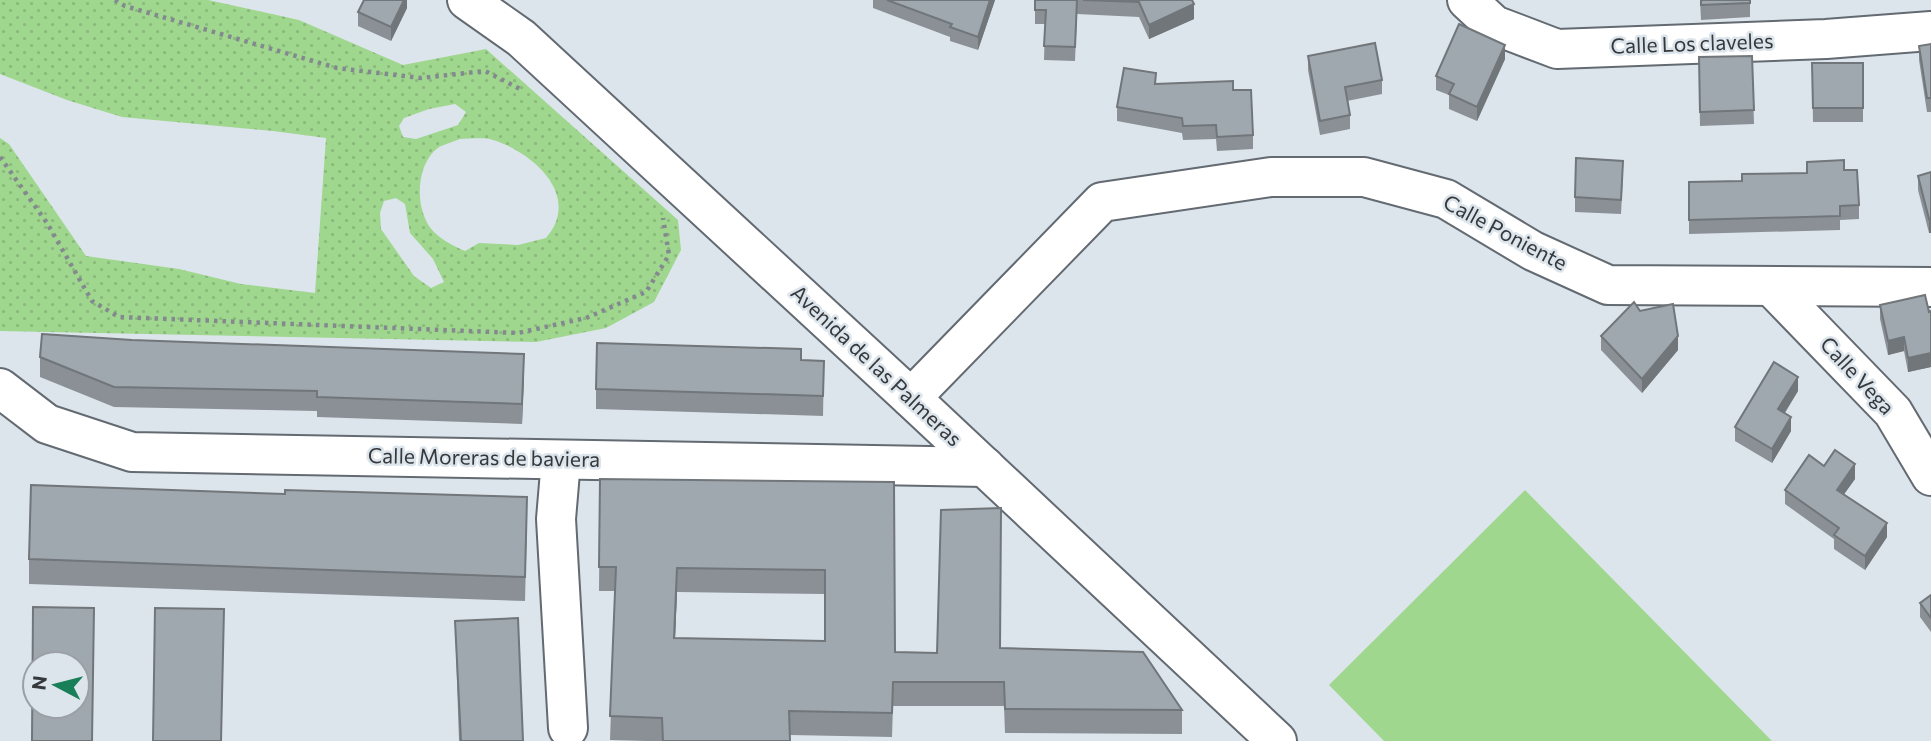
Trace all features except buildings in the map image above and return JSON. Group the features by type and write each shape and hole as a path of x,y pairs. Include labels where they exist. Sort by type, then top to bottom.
{"street":[{"name":"Calle Los claveles","path":"1467,0 1494,24 1558,49 1826,39 1931,31"},
{"name":"Avenida de las Palmeras","path":"470,1 521,38 1277,741"},
{"name":"Calle Poniente","path":"911,398 1102,202 1270,177 1364,177 1446,199 1533,251 1608,285 1931,287"},
{"name":"Calle Vega","path":"1771,286 1893,412 1931,476"},
{"name":"Calle Moreras de baviera","path":"0,388 47,424 132,452 985,467"},
{"path":"561,460 556,519 568,728"}],"path":[{"path":"115,0 125,6 337,68 421,78 485,71 521,89 531,98"},
{"path":"0,157 47,223 92,301 119,317 518,332 586,318 646,292 669,255 663,216"}],"green space":[{"path":"0,0 208,0 299,20 403,65 486,49 678,220 681,250 654,302 606,328 536,342 0,331 0,138 9,144 86,256 179,269 241,284 315,293 326,138 122,117 67,100 0,74","holes":["455,104 466,112 458,125 416,139 403,137 399,126 404,118","460,139 493,140 532,161 552,183 557,196 559,210 555,224 546,238 518,245 479,243 465,251 440,237 427,222 420,200 425,164 439,147","396,198 405,204 410,233 433,259 444,282 431,288 414,276 381,229 380,213 384,201"]},
{"path":"1525,490 1772,741 1384,741 1329,685"}]}
